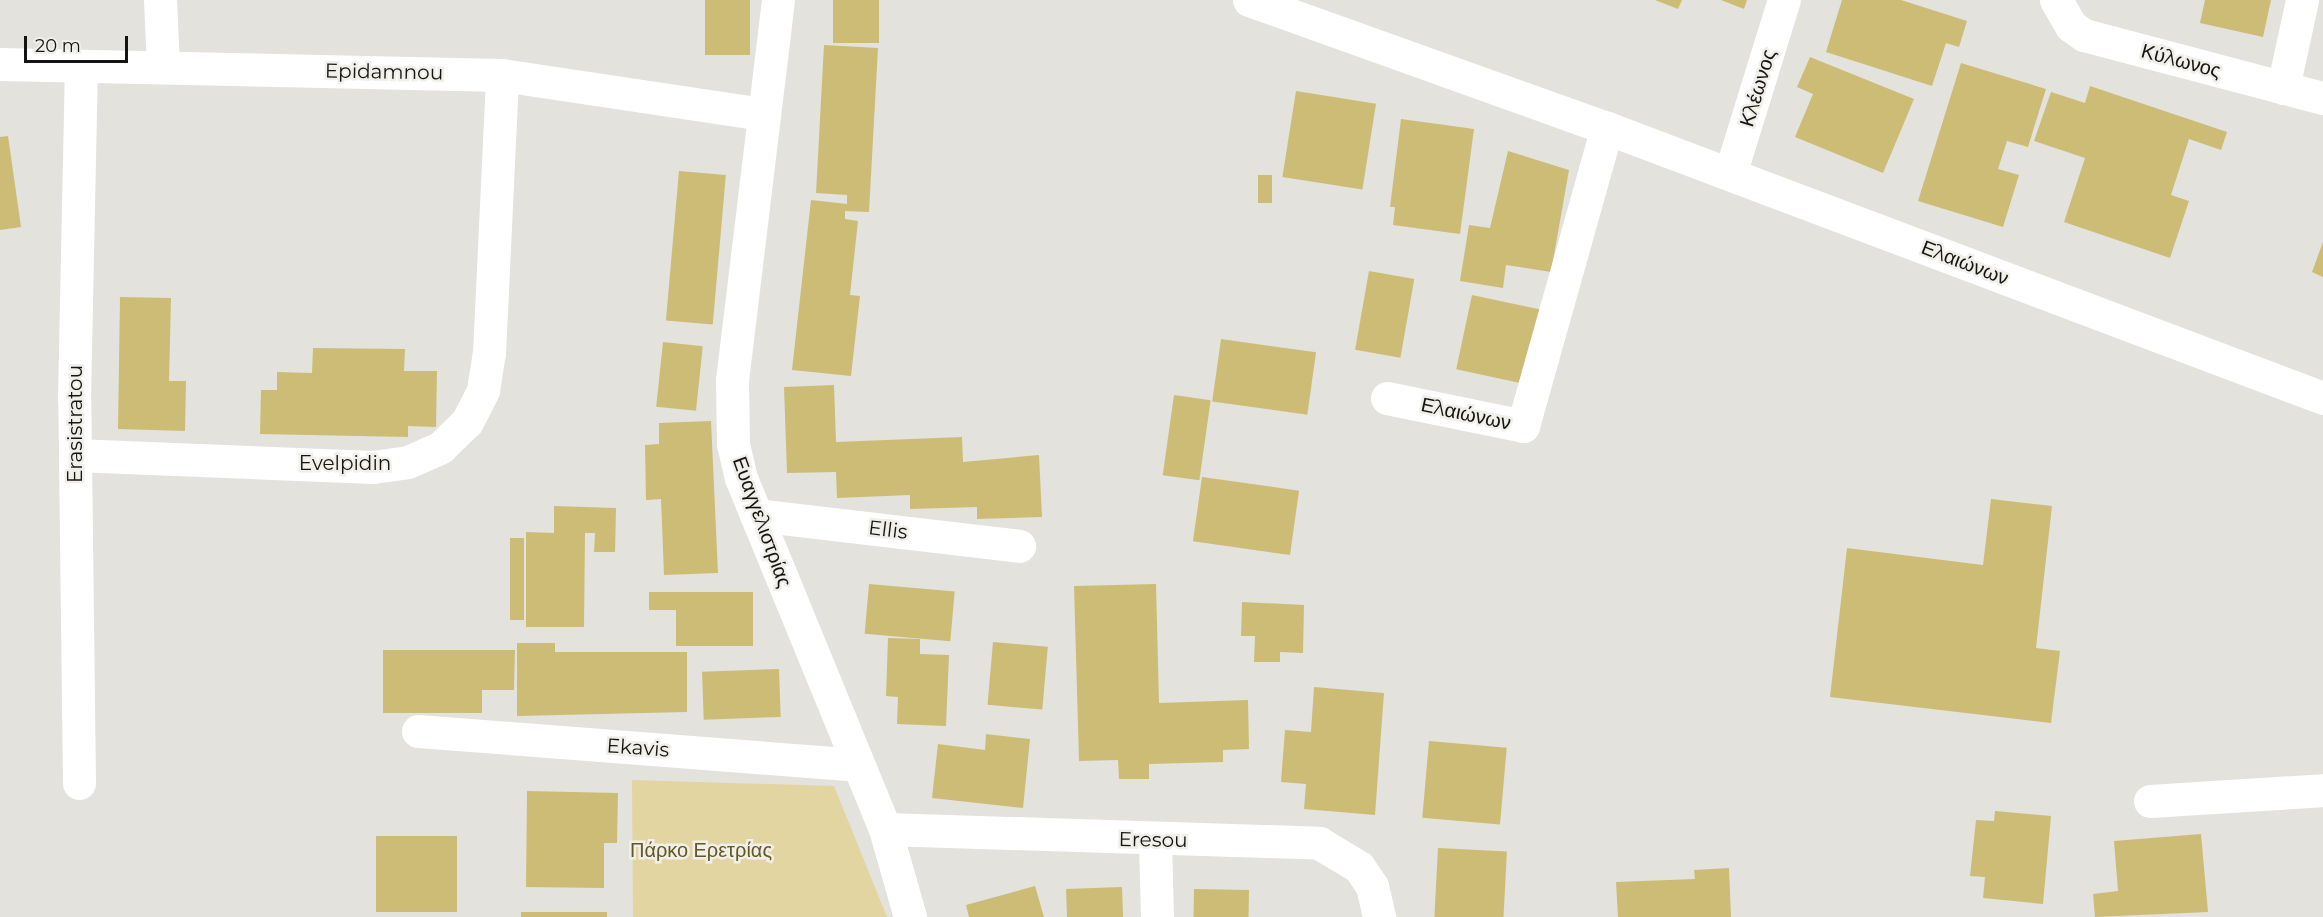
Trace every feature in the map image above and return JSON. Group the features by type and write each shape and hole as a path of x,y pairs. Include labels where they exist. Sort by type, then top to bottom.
{"street":[{"path":"160,0 163,67"},
{"name":"Ευαγγελιστρίας","path":"778,0 731,410 741,478 885,829 910,917"},
{"name":"Ελαιώνων","path":"1249,0 1607,128 2323,399"},
{"name":"Κλέωνος","path":"1730,174 1784,0"},
{"name":"Κύλωνος","path":"2056,0 2061,14 2084,35 2323,98"},
{"path":"2283,88 2302,0"},
{"name":"Epidamnou","path":"0,64 502,75 764,114"},
{"name":"Erasistratou","path":"79,783 75,455 81,66"},
{"name":"Evelpidin","path":"75,455 373,467 408,462 441,447 466,422 483,390 489,354 502,75"},
{"name":"Ελαιώνων","path":"1387,398 1523,426 1607,128"},
{"name":"Ellis","path":"756,515 1019,546"},
{"name":"Ekavis","path":"418,731 857,765"},
{"path":"2150,801 2323,790"},
{"name":"Eresou","path":"885,829 1155,841 1319,843 1359,867 1372,886 1379,917"},
{"path":"1155,841 1157,917"}],"green space":[{"name":"Πάρκο Ερετρίας","path":"632,780 834,786 887,917 633,917"}],"building":[{"path":"705,0 750,0 750,55 705,55"},
{"path":"833,0 879,0 879,43 833,43"},
{"path":"1655,0 1682,0 1678,9"},
{"path":"1721,0 1747,0 1744,9"},
{"path":"1842,0 1901,0 1967,21 1959,47 1946,43 1932,86 1826,52"},
{"path":"2205,0 2271,0 2263,37 2200,23"},
{"path":"824,45 878,48 869,212 845,211 845,219 858,221 850,295 860,296 851,376 792,370 811,200 847,204 847,195 816,193"},
{"path":"1810,57 1914,99 1883,173 1795,137 1813,94 1797,87"},
{"path":"1961,63 2046,89 2028,147 2007,141 1998,169 2019,175 2003,227 1918,201"},
{"path":"2090,86 2227,132 2221,150 2189,139 2171,195 2189,201 2170,258 2064,222 2085,158 2034,141 2051,92 2085,103"},
{"path":"1296,91 1376,104 1362,190 1282,177"},
{"path":"1401,119 1474,129 1460,234 1393,225 1395,207 1390,207"},
{"path":"8,136 21,227 0,230 0,137"},
{"path":"1508,151 1569,170 1551,272 1506,265 1503,288 1460,281 1469,225 1490,228"},
{"path":"679,171 726,175 713,325 666,320"},
{"path":"1258,175 1272,175 1272,203 1258,203"},
{"path":"2323,242 2323,277 2312,272"},
{"path":"1369,271 1414,279 1400,358 1355,350"},
{"path":"1472,295 1542,310 1527,384 1456,369"},
{"path":"120,297 171,298 169,381 186,381 185,431 118,429"},
{"path":"1221,339 1316,352 1307,415 1212,401"},
{"path":"663,342 703,346 696,411 656,407"},
{"path":"313,348 405,349 404,371 437,371 436,427 408,426 408,437 260,434 261,390 277,390 277,372 312,373"},
{"path":"834,385 836,442 962,437 963,462 1039,455 1042,517 977,519 977,507 910,509 910,495 837,498 836,472 787,473 784,387"},
{"path":"1174,395 1211,400 1199,480 1163,475"},
{"path":"711,421 718,573 664,575 661,499 646,500 645,445 659,444 659,423"},
{"path":"1202,477 1299,491 1290,555 1193,541"},
{"path":"1991,499 2052,506 2036,648 2060,651 2051,723 1830,697 1847,548 1983,565"},
{"path":"554,506 616,508 615,552 594,552 595,533 585,533 584,627 526,627 526,532 554,533"},
{"path":"510,538 524,538 524,620 510,620"},
{"path":"869,584 955,591 950,641 865,634"},
{"path":"1156,584 1159,703 1248,700 1249,749 1223,750 1223,762 1149,764 1149,779 1119,779 1118,760 1079,761 1074,586"},
{"path":"649,592 753,592 753,646 676,646 676,610 649,610"},
{"path":"1242,602 1304,605 1303,653 1280,652 1280,662 1254,662 1255,636 1241,636"},
{"path":"888,638 920,639 920,654 949,655 946,726 897,724 898,697 886,696"},
{"path":"993,642 1048,647 1042,710 988,705"},
{"path":"517,643 555,643 555,652 687,652 687,712 517,716"},
{"path":"383,650 515,650 514,690 482,690 482,713 383,713"},
{"path":"779,669 781,717 704,720 702,672"},
{"path":"1314,687 1384,693 1375,815 1304,809 1306,784 1281,782 1285,730 1311,732"},
{"path":"986,734 1030,739 1023,808 932,798 938,744 985,750"},
{"path":"1429,741 1507,748 1500,825 1422,818"},
{"path":"527,791 618,793 617,843 604,843 604,888 526,887"},
{"path":"1995,811 2051,816 2043,904 1983,898 1985,877 1970,876 1976,820 1994,821"},
{"path":"2201,834 2208,912 2095,917 2093,894 2118,891 2114,841"},
{"path":"376,836 457,836 457,912 376,912"},
{"path":"1438,848 1507,852 1503,917 1434,917"},
{"path":"1729,868 1731,917 1618,917 1616,882 1695,879 1694,870"},
{"path":"1035,886 1044,917 969,917 966,905"},
{"path":"1122,887 1123,917 1067,917 1066,889"},
{"path":"1194,889 1249,890 1249,917 1194,917"},
{"path":"521,912 607,912 607,917 521,917"}]}
